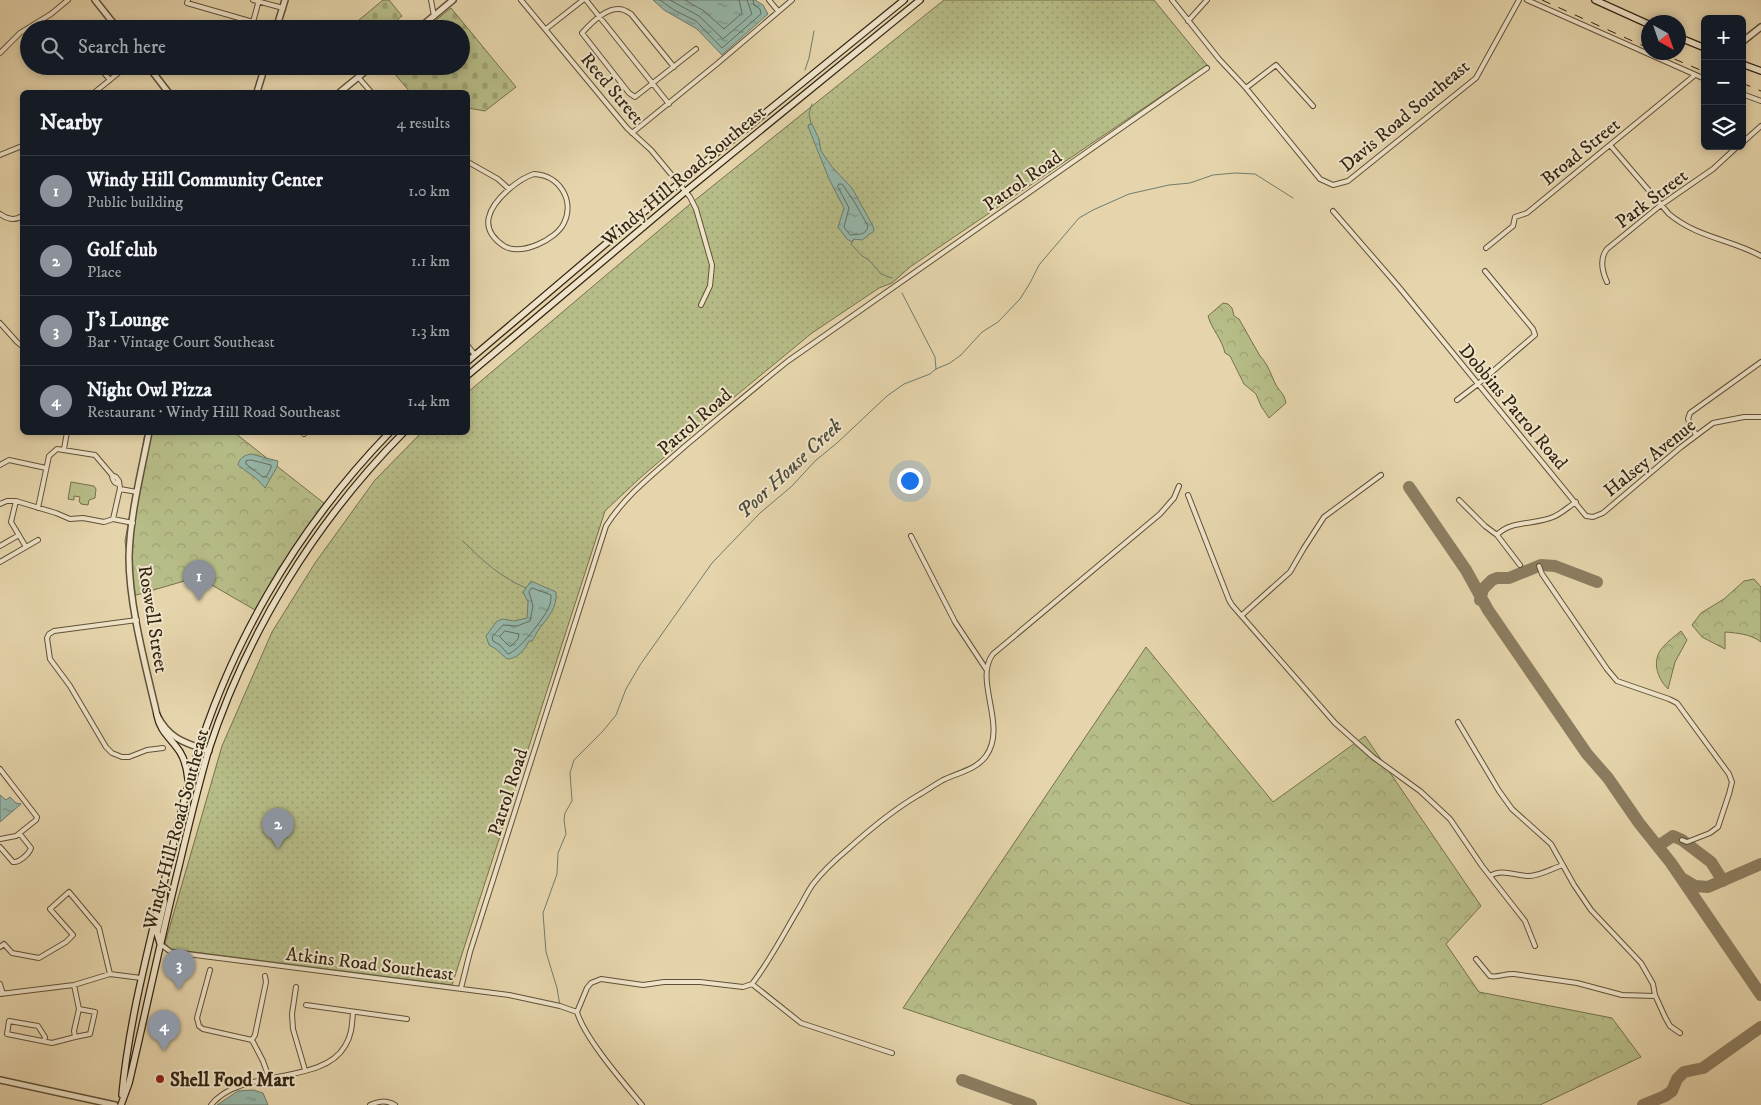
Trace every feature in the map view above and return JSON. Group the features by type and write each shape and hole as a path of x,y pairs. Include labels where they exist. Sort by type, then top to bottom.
{"main road":[{"name":"Windy Hill Road Southeast","path":"470,359 679,184 904,0"},
{"name":"Windy Hill Road Southeast","path":"470,373 686,191 920,0"},
{"path":"1595,0 1641,21"},
{"path":"1686,40 1701,46"},
{"path":"1746,65 1761,71"},
{"name":"Windy Hill Road Southeast","path":"121,1105 123,1082 141,978 189,782 232,664 281,570 337,492 387,435"},
{"name":"Windy Hill Road Southeast","path":"121,1105 129,1083 193,806 209,750 246,658 271,609 319,533 348,494 401,435"},
{"path":"157,715 160,728 183,758 189,782"},
{"path":"160,944 157,937 164,903 164,884"}],"street":[{"path":"41,20 68,0"},
{"path":"96,0 111,20"},
{"path":"188,0 187,3 246,20"},
{"path":"253,0 282,8"},
{"path":"279,20 285,0"},
{"path":"431,0 434,16"},
{"path":"429,20 453,0"},
{"name":"Reed Street","path":"521,0 632,133 651,150 686,191 694,205 712,265 710,286 701,305"},
{"path":"546,29 585,0 669,104"},
{"path":"769,0 778,11"},
{"path":"632,133 737,48 792,0"},
{"name":"Davis Road Southeast","path":"1172,0 1320,179 1333,185 1348,181 1476,78 1519,0"},
{"path":"1188,21 1207,0"},
{"path":"1527,0 1701,77"},
{"path":"254,20 259,1"},
{"path":"674,67 631,14 620,9 610,10 582,33 628,93 635,97 674,67 696,48"},
{"path":"1746,39 1761,27"},
{"path":"0,53 20,33"},
{"path":"1246,88 1276,65 1313,106"},
{"name":"Patrol Road","path":"461,988 470,952 606,526 620,504 742,398 788,361 1207,68"},
{"path":"106,75 110,80"},
{"path":"97,90 116,75"},
{"path":"155,75 166,90"},
{"path":"257,90 262,75"},
{"path":"343,90 362,75"},
{"name":"Broad Street","path":"1486,248 1513,226 1516,217 1527,213 1695,75"},
{"path":"358,78 369,90"},
{"path":"1746,95 1761,101"},
{"path":"1746,139 1761,126"},
{"path":"1610,145 1669,214 1689,228 1746,248 1761,256"},
{"path":"1,153 20,147"},
{"name":"Park Street","path":"1608,282 1603,273 1604,254 1661,205 1714,169 1734,150"},
{"path":"470,163 498,179 509,189"},
{"path":"534,174 548,176 554,180 560,186 566,198 566,216 559,230 546,239 524,249 516,250 501,244 493,235 488,218 490,209 509,189 522,179 534,174"},
{"name":"Dobbins Patrol Road","path":"1333,211 1421,314 1586,516"},
{"path":"0,214 8,219 20,217"},
{"path":"1457,400 1535,335 1533,330 1484,272"},
{"path":"0,322 20,344"},
{"path":"470,349 475,355"},
{"path":"1696,436 1688,419 1690,413 1761,362"},
{"name":"Halsey Avenue","path":"1586,516 1593,517 1603,512 1713,423 1744,417 1761,417"},
{"path":"64,449 66,435"},
{"name":"Roswell Street","path":"148,435 130,540 130,568 137,620 157,715 162,724 176,739 209,750"},
{"path":"38,508 50,454 56,449 64,449 96,456 112,475 114,482 119,484 120,489 113,519"},
{"path":"0,465 8,460 46,468"},
{"path":"1242,615 1284,580 1324,517 1381,475"},
{"path":"642,1105 605,1059 590,1037 578,1012 584,992 590,983 601,979 643,985 664,982 700,982 743,987 752,984 812,885 828,868 849,848 909,801 943,781 971,768 984,758 989,751 993,730 993,712 986,669 990,658 1000,647 1160,514 1174,498 1178,486"},
{"path":"120,489 137,492"},
{"path":"1188,495 1229,600 1336,723 1373,757 1420,792 1450,819 1490,876 1525,921 1535,946"},
{"path":"1459,500 1485,526 1497,535 1520,565"},
{"path":"0,504 7,501 16,501 70,520 83,518 104,522 113,519 133,522"},
{"path":"16,501 11,520 26,547"},
{"path":"1497,535 1511,527 1552,518 1576,502"},
{"path":"0,546 19,535"},
{"path":"911,536 955,622 986,669"},
{"path":"0,562 38,540"},
{"path":"1539,566 1542,574 1617,681 1677,703 1729,774 1732,782 1718,827 1710,833 1688,842 1682,840"},
{"path":"137,620 54,631 49,634 48,638 49,657 75,694 103,744 112,753 122,757 129,757 147,750 163,748"},
{"path":"1458,722 1499,791 1512,808 1551,844 1574,885 1591,910 1641,963 1648,973 1653,984 1655,996 1670,1026 1680,1033"},
{"path":"0,769 37,815 36,820 20,834 14,838 0,840"},
{"path":"0,847 13,862 18,861 30,852 31,848 20,834"},
{"path":"1490,876 1498,872 1529,876 1538,875 1564,865"},
{"path":"0,947 4,944 12,953 39,958 66,942 73,935 50,909 69,892 99,928 110,974"},
{"name":"Atkins Road Southeast","path":"160,944 171,952 461,988 518,997 578,1012"},
{"path":"1476,959 1493,977 1506,973 1577,983 1622,995 1655,996"},
{"path":"210,970 197,1018 199,1026 203,1029 252,1040 269,1078"},
{"path":"0,984 1,994 74,985 110,974 141,978"},
{"path":"252,1040 255,1035 266,976"},
{"path":"752,984 801,1023 892,1053"},
{"path":"74,985 79,1009 74,1031 75,1037"},
{"path":"296,987 292,1014 293,1029 305,1070"},
{"path":"306,1004 407,1019"},
{"path":"44,1041 45,1037 38,1026 9,1021 7,1034 52,1043 90,1034 95,1012 79,1009"},
{"path":"211,1105 234,1087 327,1063 343,1050 351,1031 353,1012"},
{"path":"0,1080 115,1105"},
{"path":"370,1105 381,1101 387,1101 395,1105"}],"green space":[{"path":"383,0 389,0 402,16 397,20 359,20"},
{"path":"944,0 1154,0 1207,65 910,267 892,283 879,288 812,333 727,403 640,478 605,511 452,985 171,949 165,943 222,746 272,632 315,563 375,480 419,435 470,435 470,390 689,205"},
{"path":"451,8 461,20 436,20"},
{"path":"470,31 516,87 485,111 470,108 470,90 408,90 396,75 470,75"},
{"path":"1223,303 1228,304 1232,308 1234,316 1239,319 1284,397 1286,403 1269,418 1256,394 1244,384 1230,356 1225,353 1208,316"},
{"path":"145,435 238,435 325,504 283,562 255,610 198,577 133,596 125,541"},
{"path":"71,482 94,486 96,489 95,498 89,500 88,505 81,504 79,501 80,497 74,496 74,500 68,499"},
{"path":"1754,579 1761,587 1761,642 1739,633 1725,632 1725,649 1702,637 1692,625 1701,613 1724,599 1744,581"},
{"path":"1681,631 1687,640 1675,662 1668,689 1658,674 1657,658 1665,645"},
{"path":"1146,647 1273,802 1365,736 1481,906 1446,944 1479,992 1612,1018 1641,1057 1540,1105 1193,1105 903,1008"}],"water":[{"path":"653,0 755,0 763,5 768,14 722,55 697,29 664,10"},
{"path":"812,124 819,139 821,151 832,167 852,188 873,226 874,231 862,240 854,239 852,242 847,239 838,227 844,208 829,179 809,129 808,125"},
{"path":"251,454 278,461 277,467 265,488 258,480 238,465 243,457"},
{"path":"531,581 556,592 555,603 532,641 529,641 523,651 517,656 507,659 489,645 486,636 496,622 502,619 514,621 527,618 528,602 523,592"},
{"path":"0,795 6,800 10,797 16,803 21,804 0,822"},
{"path":"253,1090 263,1093 268,1105 217,1105 238,1091"}],"waterway":[{"path":"805,70 814,31"},
{"path":"811,124 809,113 812,104"},
{"name":"Poor House Creek","path":"560,1006 557,988 546,952 543,913 557,874 558,853 566,834 564,820 565,813 572,801 570,773 574,760 616,715 626,689 640,665 712,563 760,513 792,486 815,461 887,396 904,384 930,374 950,363 961,355 982,332 998,322 1020,299 1039,265 1079,218 1129,194 1169,185 1190,183 1213,175 1255,174 1293,198"},
{"path":"854,239 851,244 862,256 869,260 881,274 892,278"},
{"path":"902,293 935,357 936,369"},
{"path":"463,541 492,568 526,588"}],"taxiway":[{"path":"1409,487 1466,570 1488,610 1587,754 1608,778 1639,823 1671,863 1761,995"},
{"path":"1480,600 1483,589 1492,580 1509,578 1541,565 1555,566 1597,582"},
{"path":"1658,846 1673,836 1682,840 1711,862 1723,881"},
{"path":"1683,879 1695,886 1708,887 1761,864"},
{"path":"1643,1105 1672,1091 1677,1079 1684,1072 1703,1068 1761,1027"},
{"path":"962,1080 1031,1105"}],"railway":[{"path":"1542,0 1641,45"},
{"path":"1677,60 1701,70"},
{"path":"1746,85 1761,91"}],"place":[{"name":"Windy Hill Community Center","path":"199,601"},
{"name":"Golf club","path":"278,849"},
{"name":"J's Lounge","path":"179,990"},
{"name":"Night Owl Pizza","path":"164,1051"},
{"name":"Shell Food Mart","path":"160,1079"}]}
